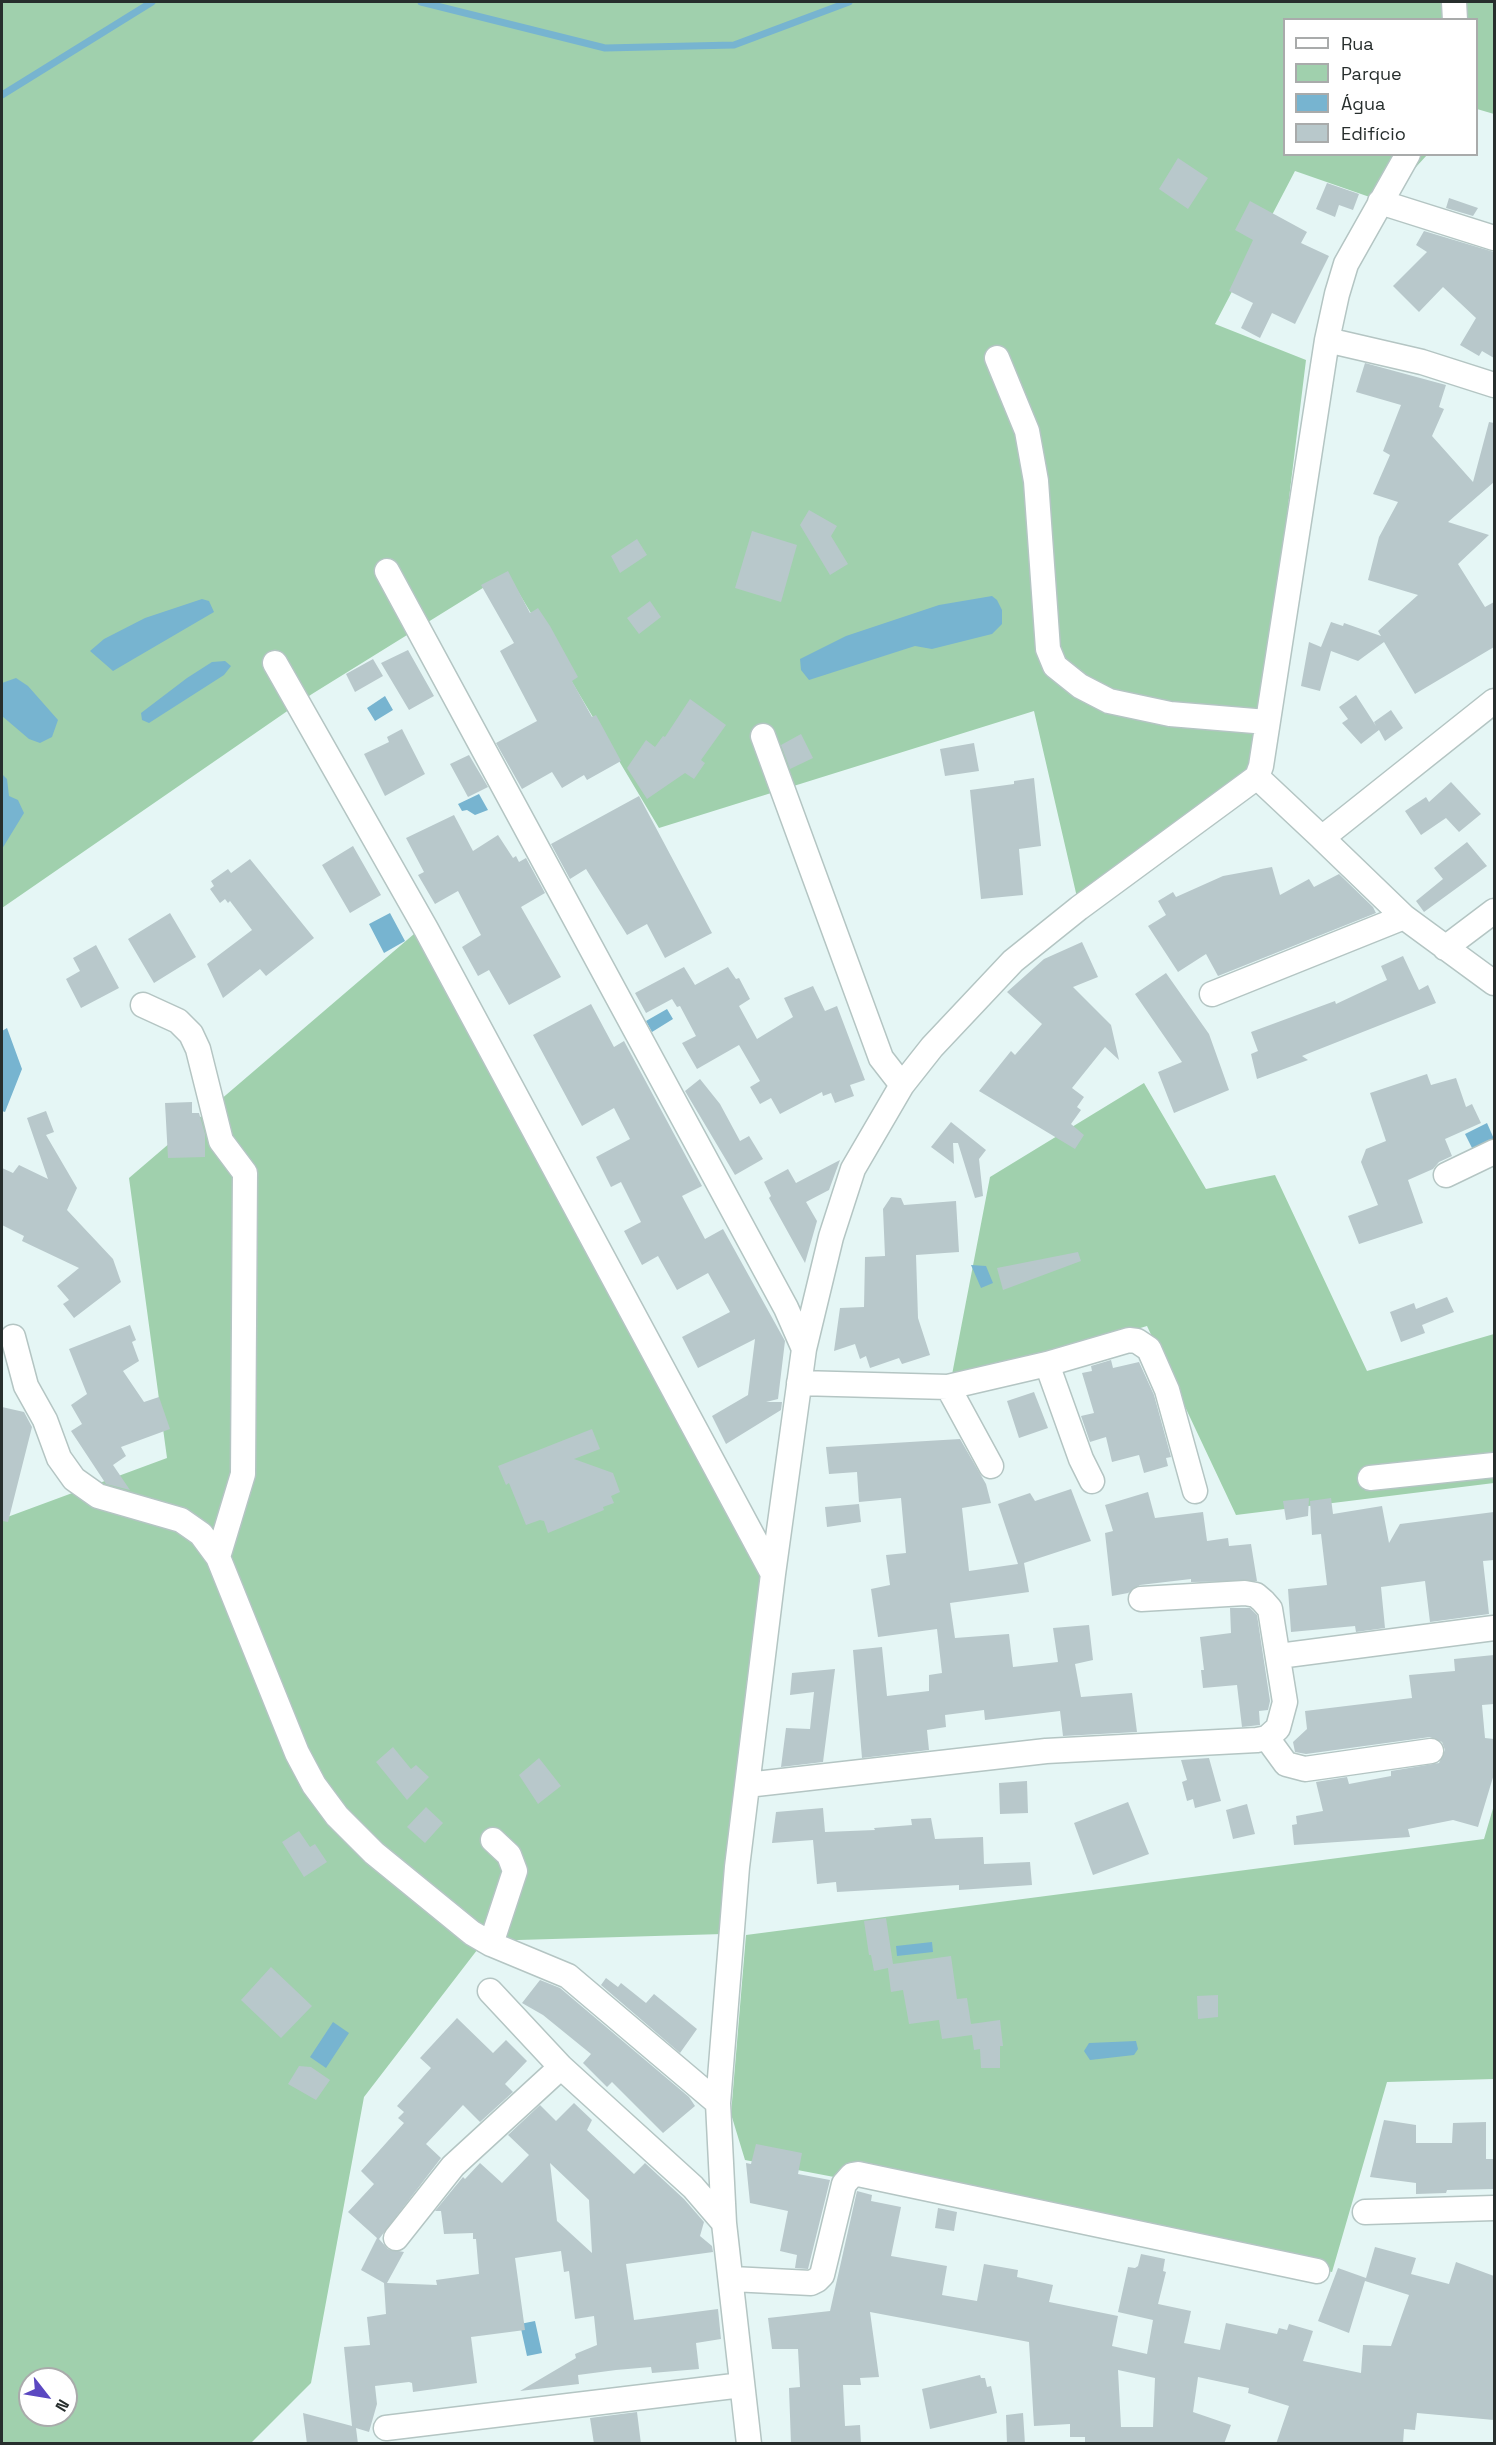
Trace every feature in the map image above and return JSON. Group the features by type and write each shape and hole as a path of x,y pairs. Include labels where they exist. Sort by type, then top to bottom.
{"street":[{"path":"1454,2 1455,18"},
{"path":"749,2444 724,2223 718,2103 730,1935 773,1574 804,1349 831,1237 853,1169 902,1085 932,1047 1013,961 1079,908 1257,777 1261,766 1327,340 1346,264 1407,156"},
{"path":"1380,202 1494,238"},
{"path":"1327,340 1422,362 1494,385"},
{"path":"997,358 1027,431 1036,481 1048,650 1055,666 1080,686 1109,701 1170,714 1267,722"},
{"path":"387,571 786,1308 804,1349"},
{"path":"275,663 426,929 773,1574"},
{"path":"1322,838 1494,701"},
{"path":"763,736 881,1058 902,1085"},
{"path":"1257,777 1404,917 1494,983"},
{"path":"1445,948 1494,911"},
{"path":"1212,994 1404,917"},
{"path":"143,1005 178,1021 191,1034 198,1049 221,1141 245,1173 243,1474 218,1557"},
{"path":"1446,1175 1494,1152"},
{"path":"13,1337 26,1386 45,1420 59,1458 74,1479 98,1496 181,1520 201,1534 218,1557 297,1753 314,1785 337,1816 374,1853 463,1926 491,1944 568,1976 718,2103"},
{"path":"799,1383 948,1387 1047,1364 1129,1340 1144,1344 1167,1390 1195,1491"},
{"path":"1047,1364 1081,1459 1092,1481"},
{"path":"948,1387 991,1466"},
{"path":"1370,1478 1494,1465"},
{"path":"747,1785 1046,1751 1267,1738 1278,1728 1285,1702 1279,1656 1270,1609 1256,1595 1245,1593 1141,1599"},
{"path":"1279,1656 1494,1628"},
{"path":"1267,1738 1286,1764 1305,1769 1431,1751"},
{"path":"491,1944 515,1871 509,1855 493,1840"},
{"path":"490,1991 561,2067 693,2187 724,2223"},
{"path":"396,2238 453,2166 561,2067"},
{"path":"732,2278 811,2283 817,2280 822,2275 844,2184 852,2175 1317,2271"},
{"path":"1365,2212 1494,2208"},
{"path":"386,2428 742,2385"}],"green space":[{"path":"2,2 1494,2 1494,114 1478,109 1478,18 1283,18 1283,156 1426,156 1384,202 1295,171 1215,324 1306,360 1255,775 1079,906 1034,711 659,828 507,573 312,694 2,908"},
{"path":"421,928 768,1567 723,1934 484,1941 364,2097 311,2383 251,2443 2,2444 2,1519 167,1458 129,1178"},
{"path":"1144,1083 1206,1189 1275,1175 1367,1371 1494,1334 1494,1483 1236,1515 1147,1326 950,1385 990,1177"},
{"path":"1494,1805 1494,2079 1387,2082 1332,2272 745,2160 731,2114 746,1935 1484,1839"}],"water":[{"path":"992,596 1002,610 1002,624 992,634 932,649 915,646 809,680 801,670 800,659 846,636 939,605"},
{"path":"202,599 209,601 214,612 113,671 90,651 104,639 145,618"},
{"path":"225,661 231,666 224,675 149,723 142,720 141,713 187,678 212,662"},
{"path":"16,678 28,686 58,720 52,737 40,743 29,739 2,716 2,683"},
{"path":"385,696 393,710 375,721 367,708"},
{"path":"2,774 7,779 9,796 18,800 24,813 2,849"},
{"path":"479,794 488,810 475,815 467,810 462,811 458,804"},
{"path":"390,913 405,941 384,953 369,924"},
{"path":"667,1009 673,1019 652,1032 646,1021"},
{"path":"7,1028 22,1069 5,1112 2,1111 2,1031"},
{"path":"1487,1123 1494,1139 1473,1150 1465,1134"},
{"path":"971,1265 986,1266 993,1283 981,1288"},
{"path":"932,1942 933,1952 897,1956 896,1946"},
{"path":"333,2022 349,2033 326,2068 310,2057"},
{"path":"1136,2041 1138,2049 1134,2055 1090,2060 1084,2051 1089,2043"},
{"path":"535,2321 542,2353 527,2356 520,2324"}],"building":[{"path":"1178,158 1208,178 1188,209 1159,189"},
{"path":"1327,183 1359,194 1353,210 1339,205 1335,217 1316,209"},
{"path":"1449,198 1478,208 1473,216 1446,208"},
{"path":"1250,201 1307,232 1301,243 1329,256 1295,324 1272,313 1260,338 1241,328 1253,303 1229,291 1253,240 1235,230"},
{"path":"1424,231 1494,252 1494,358 1482,351 1479,356 1460,345 1476,318 1443,287 1419,312 1393,286 1427,252 1416,245"},
{"path":"1365,363 1446,385 1439,407 1444,409 1432,436 1473,482 1489,422 1494,423 1494,482 1448,522 1489,535 1458,564 1485,607 1494,602 1494,647 1415,694 1384,642 1358,661 1331,651 1320,691 1301,686 1309,642 1321,647 1331,622 1343,626 1344,623 1381,636 1378,631 1418,595 1368,580 1379,537 1398,502 1373,494 1390,455 1383,451 1401,405 1356,392"},
{"path":"809,510 837,526 831,536 848,564 830,575 800,525"},
{"path":"752,531 797,545 781,602 735,588"},
{"path":"637,539 647,555 620,573 611,556"},
{"path":"508,571 530,613 538,608 550,626 578,677 572,681 592,717 596,715 621,761 587,780 584,775 562,788 552,772 522,789 496,743 537,721 500,651 514,643 481,585"},
{"path":"650,601 661,617 639,634 627,618"},
{"path":"408,650 434,696 409,710 381,663"},
{"path":"373,659 383,676 355,692 346,674"},
{"path":"1356,695 1376,726 1374,722 1391,710 1403,728 1385,741 1379,730 1361,744 1342,723 1348,719 1339,707"},
{"path":"690,699 726,725 701,760 705,763 694,779 685,773 647,799 627,768 646,740 655,747 663,736 665,737"},
{"path":"402,729 425,774 385,796 364,754 389,742 387,737"},
{"path":"801,734 813,758 790,769 781,745"},
{"path":"974,743 979,771 945,776 940,749"},
{"path":"469,755 488,787 468,797 450,764"},
{"path":"1034,778 1041,846 1019,849 1023,895 981,899 970,790 1014,784 1014,781"},
{"path":"1451,782 1481,814 1459,832 1446,818 1421,835 1405,811 1426,797 1429,802"},
{"path":"639,796 712,933 665,958 647,924 627,935 586,869 570,879 551,844"},
{"path":"454,815 473,851 498,835 513,858 516,856 519,862 526,858 545,893 521,907 561,977 509,1005 489,970 478,976 462,947 481,935 458,891 435,904 418,875 424,872 406,838"},
{"path":"1467,842 1487,866 1424,912 1416,901 1443,879 1434,868"},
{"path":"353,846 381,895 350,913 322,865"},
{"path":"250,859 314,938 266,976 260,969 223,998 207,964 252,930 230,901 228,903 225,899 220,903 210,889 214,886 211,881 228,869 231,873"},
{"path":"1272,867 1280,895 1309,879 1314,887 1339,874 1373,907 1376,913 1218,976 1206,954 1178,972 1148,926 1166,915 1158,901 1173,892 1176,897 1223,876"},
{"path":"170,913 196,957 154,983 128,939"},
{"path":"1082,942 1098,977 1073,987 1111,1025 1119,1060 1105,1047 1072,1088 1084,1097 1077,1107 1081,1110 1071,1124 1084,1135 1075,1149 979,1091 1011,1051 1015,1055 1042,1024 1007,992 1044,959"},
{"path":"96,945 119,988 81,1008 66,979 80,971 73,958"},
{"path":"1403,956 1419,990 1428,985 1436,1003 1302,1056 1308,1060 1257,1079 1251,1054 1258,1051 1251,1032 1335,1001 1336,1004 1387,980 1381,966"},
{"path":"684,967 695,985 728,967 736,979 739,978 750,999 739,1006 757,1039 793,1017 784,998 813,986 825,1011 837,1006 865,1080 850,1085 854,1096 835,1103 831,1093 823,1096 822,1092 780,1114 771,1098 760,1104 750,1087 760,1081 739,1045 697,1069 682,1043 696,1036 680,1006 677,1007 672,999 646,1013 635,993"},
{"path":"1166,973 1209,1034 1229,1090 1174,1113 1158,1072 1182,1062 1135,994"},
{"path":"591,1004 614,1047 624,1041 702,1186 682,1196 705,1239 723,1229 785,1341 778,1399 766,1402 782,1402 781,1410 726,1444 712,1416 748,1395 755,1339 698,1368 682,1337 730,1312 708,1273 677,1290 658,1256 642,1265 624,1231 641,1222 621,1182 611,1187 596,1157 630,1139 614,1108 582,1126 533,1035"},
{"path":"1427,1074 1431,1085 1456,1078 1466,1107 1472,1104 1481,1123 1445,1139 1452,1156 1439,1162 1433,1169 1408,1180 1423,1223 1359,1244 1348,1216 1378,1205 1361,1162 1366,1149 1386,1141 1370,1093"},
{"path":"700,1079 720,1104 740,1141 749,1136 763,1159 735,1175 685,1091"},
{"path":"192,1102 192,1113 199,1113 205,1134 205,1157 168,1158 165,1103"},
{"path":"46,1111 54,1132 46,1135 77,1188 67,1210 113,1259 121,1282 74,1318 63,1304 69,1300 57,1286 79,1268 22,1241 24,1236 2,1225 2,1168 13,1173 19,1165 48,1179 27,1118"},
{"path":"951,1122 986,1150 979,1159 983,1196 975,1198 958,1143 953,1143 954,1164 931,1147"},
{"path":"840,1160 829,1190 806,1202 817,1221 805,1263 769,1198 771,1196 764,1182 788,1169 796,1183"},
{"path":"891,1197 901,1198 904,1205 956,1201 959,1252 916,1255 918,1318 930,1355 902,1364 899,1358 870,1368 866,1356 860,1359 855,1344 834,1351 840,1308 864,1307 865,1257 885,1256 883,1209"},
{"path":"1078,1252 1081,1261 1003,1290 997,1268"},
{"path":"1447,1297 1454,1312 1422,1325 1425,1333 1401,1342 1390,1312 1414,1303 1416,1309"},
{"path":"130,1325 136,1340 132,1342 139,1361 123,1371 144,1402 159,1397 170,1429 121,1447 126,1456 113,1465 130,1490 106,1484 71,1431 82,1424 71,1405 87,1394 69,1349"},
{"path":"1111,1360 1113,1368 1139,1362 1154,1395 1171,1457 1166,1458 1168,1466 1144,1473 1139,1455 1112,1462 1106,1437 1090,1442 1081,1416 1094,1413 1082,1373 1092,1371 1091,1366"},
{"path":"1034,1392 1048,1428 1019,1438 1007,1401"},
{"path":"2,1407 24,1412 32,1427 8,1522 2,1521"},
{"path":"592,1429 600,1449 574,1459 613,1473 620,1492 611,1496 614,1503 603,1507 604,1510 548,1533 544,1521 540,1520 526,1525 509,1483 506,1485 498,1466"},
{"path":"960,1439 986,1484 991,1503 962,1508 969,1571 1018,1564 998,1504 1030,1493 1035,1501 1071,1489 1091,1541 1024,1563 1029,1592 950,1603 955,1638 1009,1634 1013,1667 1058,1662 1053,1628 1089,1625 1093,1660 1075,1664 1081,1697 1132,1693 1137,1732 1063,1736 1060,1711 985,1720 984,1710 945,1715 946,1727 927,1730 929,1750 862,1758 853,1650 882,1647 887,1696 929,1691 929,1675 942,1673 937,1629 878,1637 871,1589 890,1585 886,1555 906,1553 901,1498 859,1502 857,1472 829,1474 826,1447"},
{"path":"1148,1492 1155,1518 1203,1512 1207,1541 1228,1538 1229,1546 1251,1544 1257,1581 1191,1582 1191,1579 1140,1585 1128,1593 1112,1596 1105,1533 1113,1531 1105,1505"},
{"path":"1309,1498 1308,1516 1286,1520 1283,1501"},
{"path":"1331,1498 1333,1514 1382,1506 1389,1543 1400,1524 1494,1512 1494,1560 1483,1561 1489,1614 1430,1622 1425,1581 1381,1587 1385,1628 1356,1632 1355,1626 1291,1632 1288,1589 1327,1585 1321,1534 1312,1535 1310,1501"},
{"path":"859,1504 861,1522 827,1527 825,1507"},
{"path":"1230,1608 1250,1608 1257,1615 1270,1701 1268,1710 1259,1711 1260,1725 1242,1727 1237,1685 1203,1688 1201,1670 1204,1670 1200,1637 1231,1633"},
{"path":"1494,1655 1494,1704 1482,1705 1485,1738 1494,1739 1494,1774 1478,1827 1453,1820 1408,1829 1410,1837 1294,1845 1292,1825 1297,1824 1296,1816 1323,1811 1316,1782 1347,1777 1349,1784 1391,1776 1391,1771 1439,1763 1445,1750 1442,1742 1430,1737 1306,1754 1295,1752 1293,1742 1307,1729 1305,1711 1412,1698 1409,1675 1455,1671 1454,1659"},
{"path":"835,1669 823,1762 781,1767 786,1728 810,1729 814,1692 790,1695 792,1673"},
{"path":"393,1747 411,1769 416,1765 429,1777 407,1800 376,1762"},
{"path":"539,1758 561,1786 538,1804 519,1775"},
{"path":"1209,1758 1221,1801 1195,1808 1193,1799 1187,1801 1182,1782 1187,1780 1181,1760"},
{"path":"1027,1781 1028,1813 1000,1814 999,1783"},
{"path":"1128,1802 1149,1854 1093,1875 1074,1823"},
{"path":"1247,1804 1255,1834 1233,1839 1226,1810"},
{"path":"426,1807 443,1823 425,1843 407,1827"},
{"path":"823,1808 825,1832 875,1830 874,1828 912,1825 911,1819 931,1818 935,1839 983,1837 984,1864 1030,1862 1032,1885 959,1890 959,1885 837,1892 836,1882 817,1884 813,1840 772,1843 776,1812"},
{"path":"299,1831 310,1847 315,1844 327,1862 304,1877 282,1842"},
{"path":"886,1918 893,1964 951,1956 957,1999 967,1998 971,2024 1000,2020 1003,2046 1000,2046 1000,2068 981,2068 980,2049 974,2050 972,2035 942,2039 939,2020 909,2024 903,1990 891,1992 888,1968 874,1971 871,1955 869,1955 864,1921"},
{"path":"271,1967 312,2006 281,2038 241,2000"},
{"path":"606,1978 618,1987 621,1983 646,2003 654,1994 697,2029 680,2053 601,1985"},
{"path":"540,1980 560,1988 689,2097 695,2106 663,2133 612,2082 607,2087 583,2063 591,2054 543,2015 522,2003"},
{"path":"1218,1995 1218,2017 1198,2019 1197,1996"},
{"path":"457,2018 493,2053 506,2040 527,2061 505,2084 513,2092 480,2122 463,2105 426,2144 441,2158 379,2239 388,2249 404,2252 387,2283 437,2285 436,2280 479,2274 476,2239 473,2239 473,2233 444,2234 441,2211 435,2211 463,2177 465,2179 480,2163 502,2183 529,2155 508,2135 540,2105 556,2121 574,2103 592,2120 587,2130 634,2174 645,2163 684,2199 704,2222 700,2236 712,2246 713,2252 626,2264 634,2320 718,2309 721,2339 696,2343 699,2369 652,2373 651,2367 616,2370 578,2375 579,2384 520,2391 576,2358 575,2354 597,2345 594,2316 575,2319 569,2271 564,2272 561,2251 515,2258 525,2330 471,2337 477,2383 413,2392 412,2383 409,2382 375,2386 377,2404 369,2432 356,2428 358,2444 307,2444 303,2413 352,2426 344,2347 370,2345 367,2317 386,2314 384,2283 361,2270 377,2238 348,2212 374,2184 361,2171 404,2123 398,2118 404,2112 397,2106 431,2068 420,2058","holes":["550,2163 589,2200 592,2253 557,2221"]},
{"path":"299,2066 311,2067 330,2080 316,2100 288,2084"},
{"path":"1384,2120 1416,2125 1416,2143 1452,2143 1453,2123 1486,2122 1486,2159 1494,2159 1494,2189 1447,2190 1446,2193 1416,2194 1416,2183 1370,2177"},
{"path":"756,2144 802,2153 798,2174 830,2180 808,2269 795,2268 797,2255 780,2251 788,2211 750,2203 746,2163 751,2164"},
{"path":"857,2191 872,2195 871,2201 901,2207 891,2256 947,2266 942,2295 977,2301 984,2264 1018,2270 1017,2277 1053,2285 1049,2302 1118,2316 1112,2346 1147,2354 1153,2320 1118,2312 1128,2267 1138,2266 1141,2254 1165,2259 1163,2271 1166,2272 1158,2304 1191,2311 1184,2343 1220,2350 1226,2323 1277,2334 1279,2328 1287,2330 1289,2324 1313,2331 1303,2361 1361,2373 1363,2345 1391,2346 1409,2295 1365,2281 1349,2333 1318,2321 1338,2268 1366,2278 1375,2247 1416,2258 1411,2274 1449,2284 1456,2262 1494,2276 1494,2420 1417,2413 1415,2430 1404,2429 1403,2444 1276,2444 1289,2406 1248,2393 1249,2388 1198,2377 1193,2412 1231,2425 1224,2444 1085,2444 1085,2437 1070,2437 1070,2424 1034,2426 1029,2342 870,2312 879,2377 860,2378 861,2385 843,2385 845,2426 860,2425 861,2444 791,2444 789,2388 800,2387 798,2349 772,2349 768,2318 830,2311","holes":["1118,2370 1155,2378 1153,2427 1121,2427"]},
{"path":"938,2208 957,2212 954,2231 935,2228"},
{"path":"980,2375 981,2378 985,2378 987,2387 991,2386 997,2413 930,2429 922,2389"},
{"path":"637,2412 641,2444 594,2444 590,2418"},
{"path":"1023,2413 1025,2444 1007,2444 1006,2415"}],"waterway":[{"path":"2,95 152,2"},
{"path":"421,2 605,48 734,45 849,2"}]}
